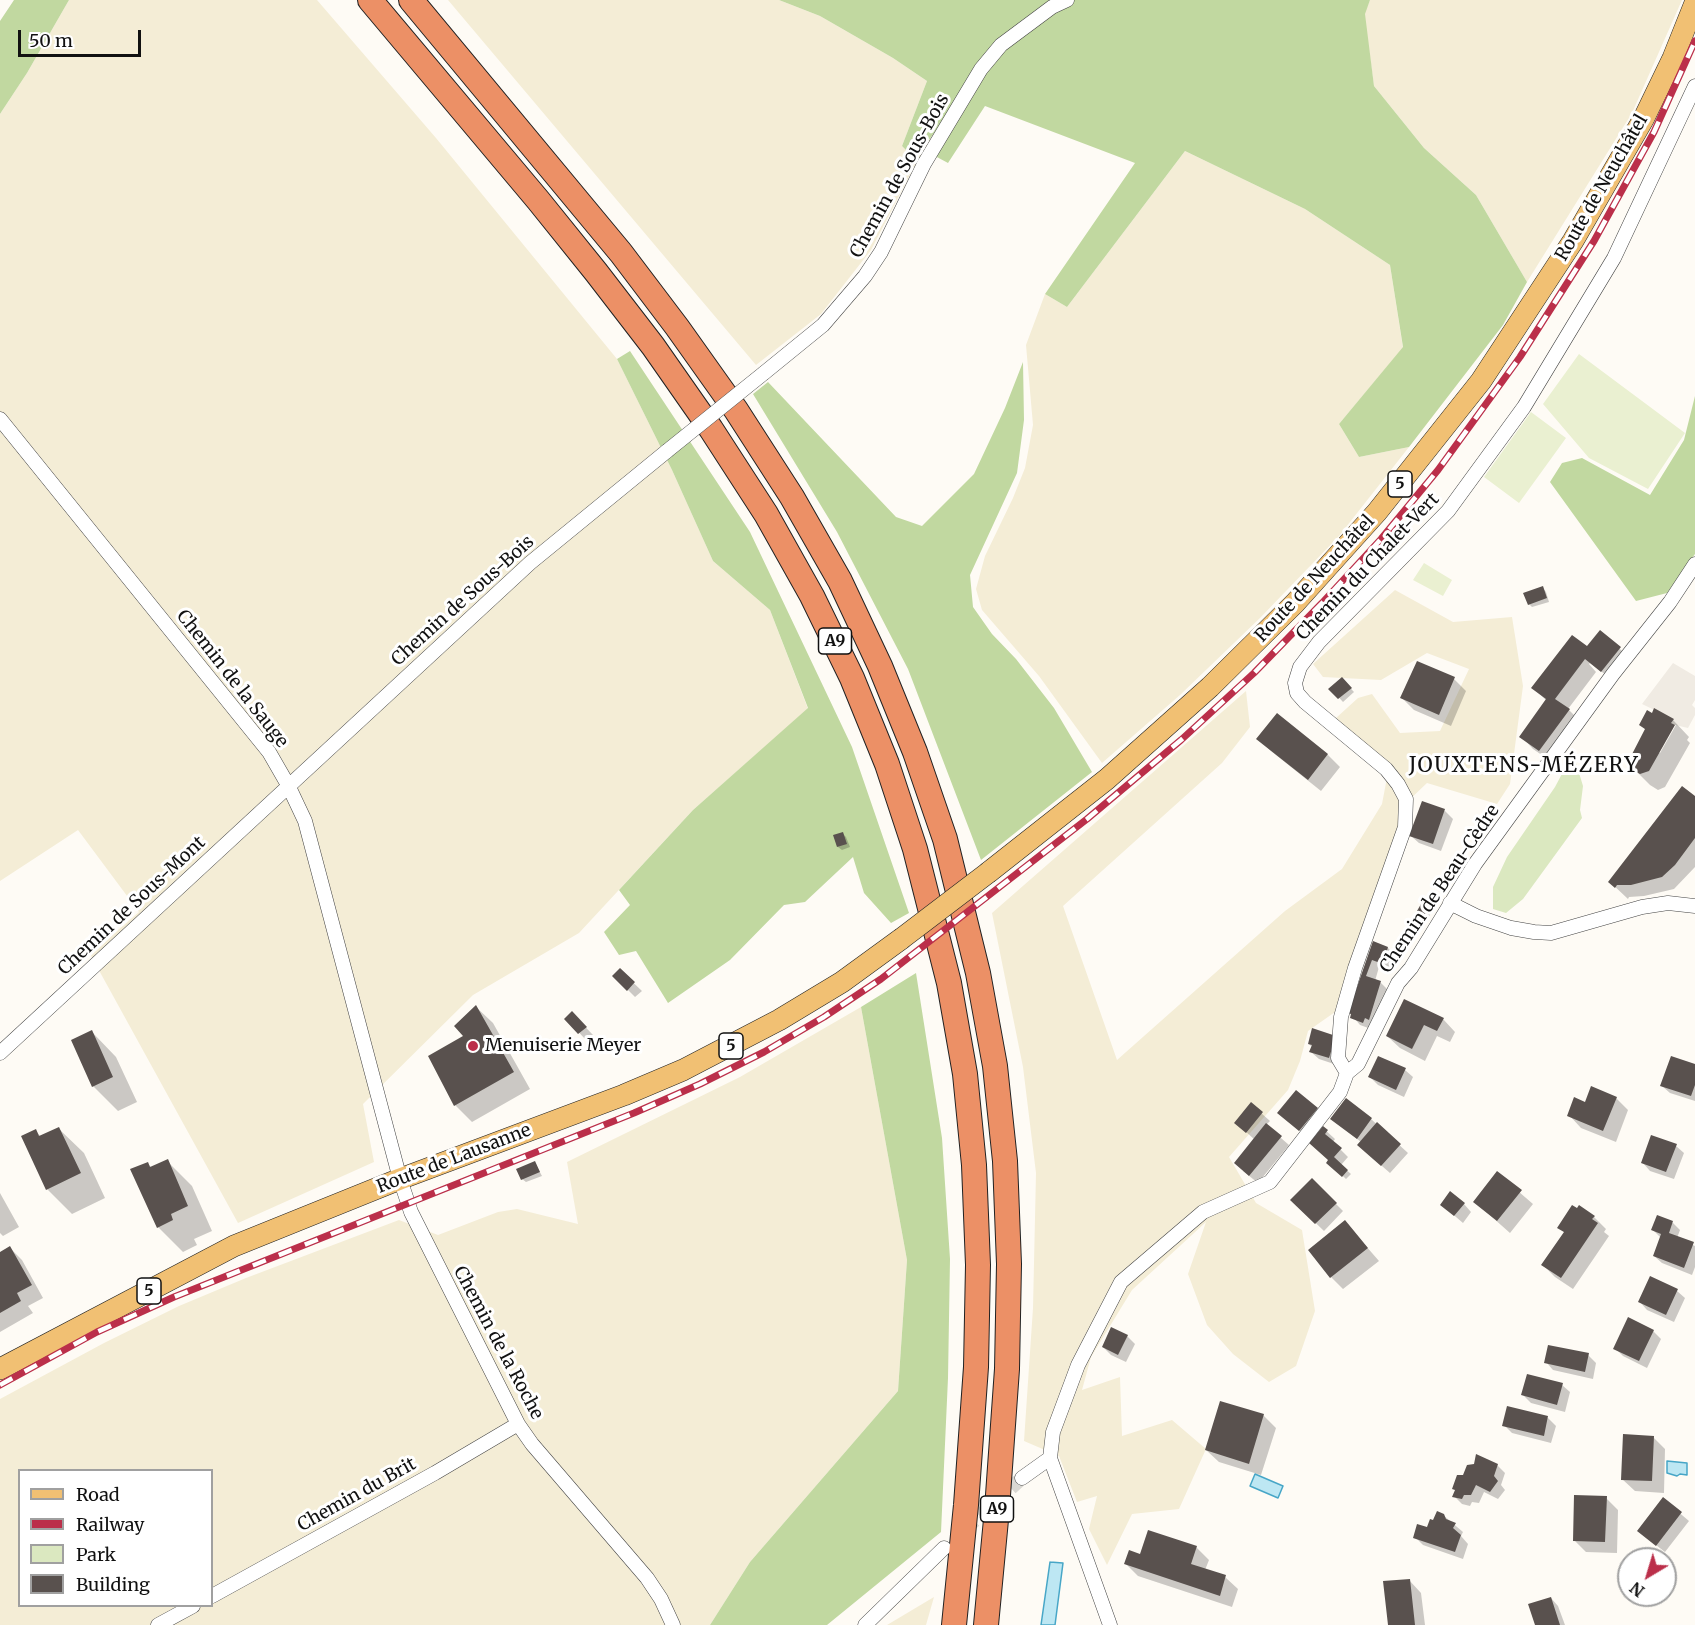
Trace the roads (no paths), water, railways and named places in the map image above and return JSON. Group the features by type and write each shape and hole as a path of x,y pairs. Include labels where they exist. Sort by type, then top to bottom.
{"highway":[{"name":"A9","path":"370,0 596,272 653,346 711,429 766,514 812,596 852,678 887,764 915,849 942,950 964,1074 974,1164 978,1265 976,1367 954,1625"},
{"name":"A9","path":"411,0 621,253 736,410 792,497 840,581 880,666 915,752 945,839 974,951 989,1028 1005,1161 1009,1264 1008,1369 986,1625"}],"main road":[{"name":"Route de Neuchâtel","path":"901,939 989,872 1133,756 1232,667 1302,596 1377,512 1481,381 1573,241 1644,118 1673,58 1695,3"},
{"name":"Route de Lausanne","path":"0,1369 234,1246 683,1070 779,1020 842,982 901,939"}],"street":[{"name":"Chemin de Sous-Bois","path":"288,785 530,563 823,324 865,276 881,252 924,164 981,69 1001,45 1052,7 1067,0"},
{"name":"Chemin du Chalet-Vert","path":"1347,1073 1338,1058 1341,1017 1362,946 1405,827 1407,799 1386,769 1297,693 1295,682 1300,667 1319,642 1448,511 1524,407 1614,258 1695,86"},
{"name":"Chemin de la Sauge","path":"0,419 269,752 288,785 304,821 400,1179"},
{"name":"Chemin de Beau-Cèdre","path":"1050,1458 1053,1432 1078,1365 1121,1282 1203,1212 1270,1182 1340,1092 1347,1073 1358,1064 1398,983 1411,968 1474,864 1612,674 1670,602 1695,564"},
{"name":"Chemin de Sous-Mont","path":"0,1053 288,785"},
{"path":"1450,903 1476,916 1511,928 1551,933 1642,907 1668,903 1695,906"},
{"name":"Chemin de la Roche","path":"400,1179 411,1212 518,1424 532,1444 647,1578 661,1599 673,1625"},
{"name":"Chemin du Brit","path":"213,1595 518,1424"},
{"path":"1022,1478 1050,1458 1110,1625"},
{"path":"865,1625 944,1548"},
{"path":"158,1625 190,1607"}],"water":[{"path":"1667,1461 1687,1463 1687,1475 1677,1476 1667,1473"},
{"path":"1255,1474 1283,1486 1278,1498 1250,1486"},
{"path":"1050,1562 1063,1563 1055,1625 1041,1625"}],"tunnel":[{"path":"964,1530 1022,1478"}],"railway":[{"path":"0,1385 97,1332 174,1297 634,1113 764,1052 824,1017 881,979 1087,819 1181,740 1254,673 1381,539 1438,470 1520,357 1594,241 1654,132 1695,41"}],"place":[{"name":"Menuiserie Meyer","path":"473,1046"}],"district":[{"name":"JOUXTENS-MÉZERY","path":"1524,766"}]}
